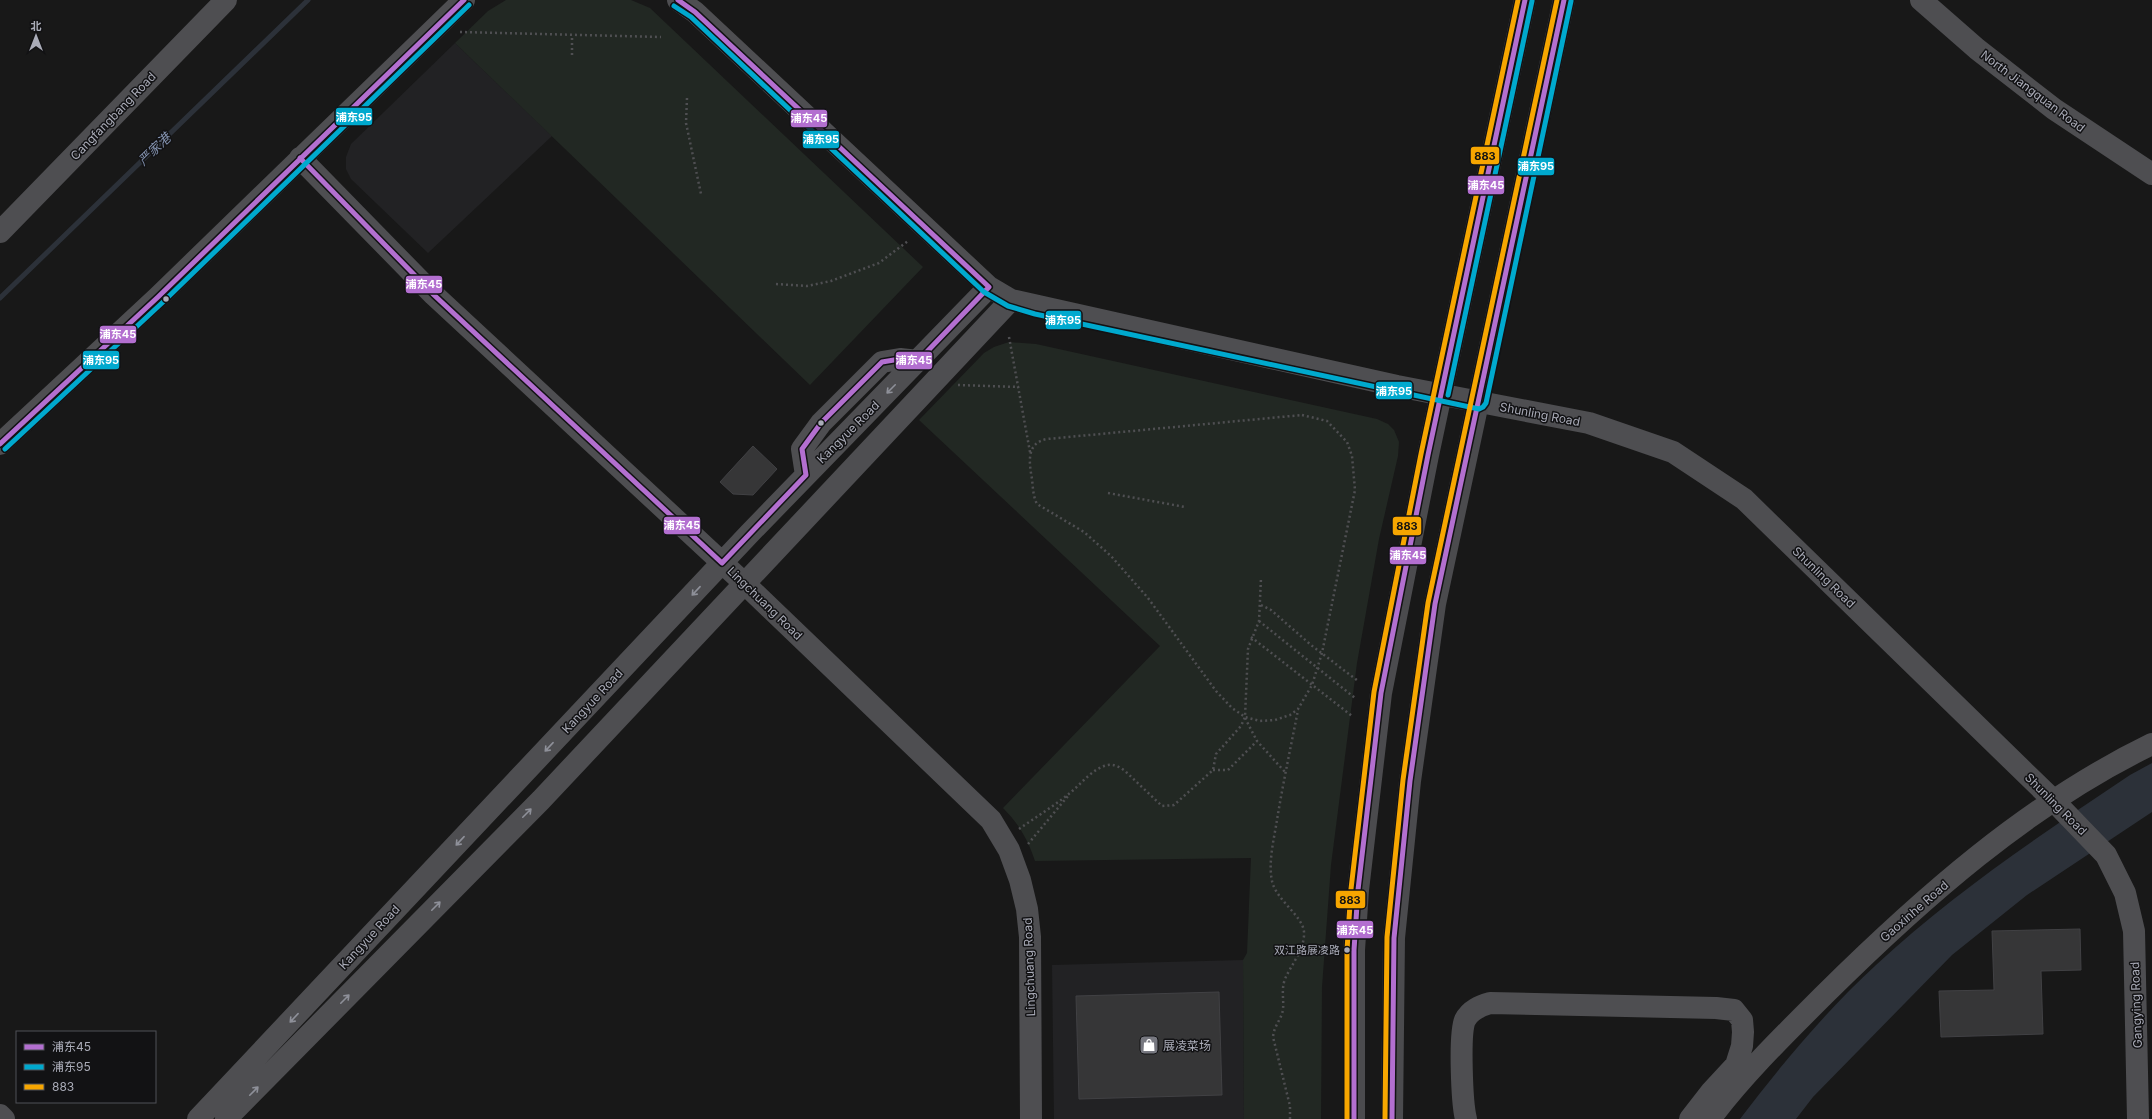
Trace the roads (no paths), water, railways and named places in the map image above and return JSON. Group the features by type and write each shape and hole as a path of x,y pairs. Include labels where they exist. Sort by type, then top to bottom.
{"main road":[{"path":"1354,1119 1354,950 1358,890 1380,701 1441,394 1525,0"},
{"path":"1392,1119 1394,938 1410,781 1435,604 1564,0"}],"street":[{"name":"Cangfangbang Road","path":"0,232 226,0"},
{"path":"0,444 158,297 464,0"},
{"name":"Shunling Road","path":"678,0 695,12 989,287 1011,300 1067,314 1441,394 1589,423 1673,452 1744,499 2053,800 2106,855 2125,893"},
{"name":"North Jiangquan Road","path":"1921,0 1977,49 2054,109 2152,174"},
{"name":"Lingchuang Road","path":"300,158 434,295 744,583 991,820 1009,850 1027,908 1030,937 1031,1119"},
{"name":"Kangyue Road","path":"198,1119 722,563 989,287"},
{"name":"Kangyue Road","path":"226,1119 541,800 1011,300"},
{"name":"Gaoxinhe Road","path":"1710,1119 1759,1060 1867,952 1977,856 2053,800 2110,764 2152,744"},
{"name":"Gangying Road","path":"2125,893 2134,931 2138,1119"},
{"path":"1466,1119 1462,1099 1463,1034 1465,1020 1476,1007 1490,1003 1716,1008 1734,1010 1742,1020 1743,1032 1742,1046 1736,1065 1711,1092 1690,1119"},
{"path":"0,1115 4,1119"}],"waterway":[{"name":"严家港","path":"0,298 308,0"}],"place":[{"name":"双江路展凌路","path":"1347,950"},
{"name":"展凌菜场","path":"1149,1045"}]}
